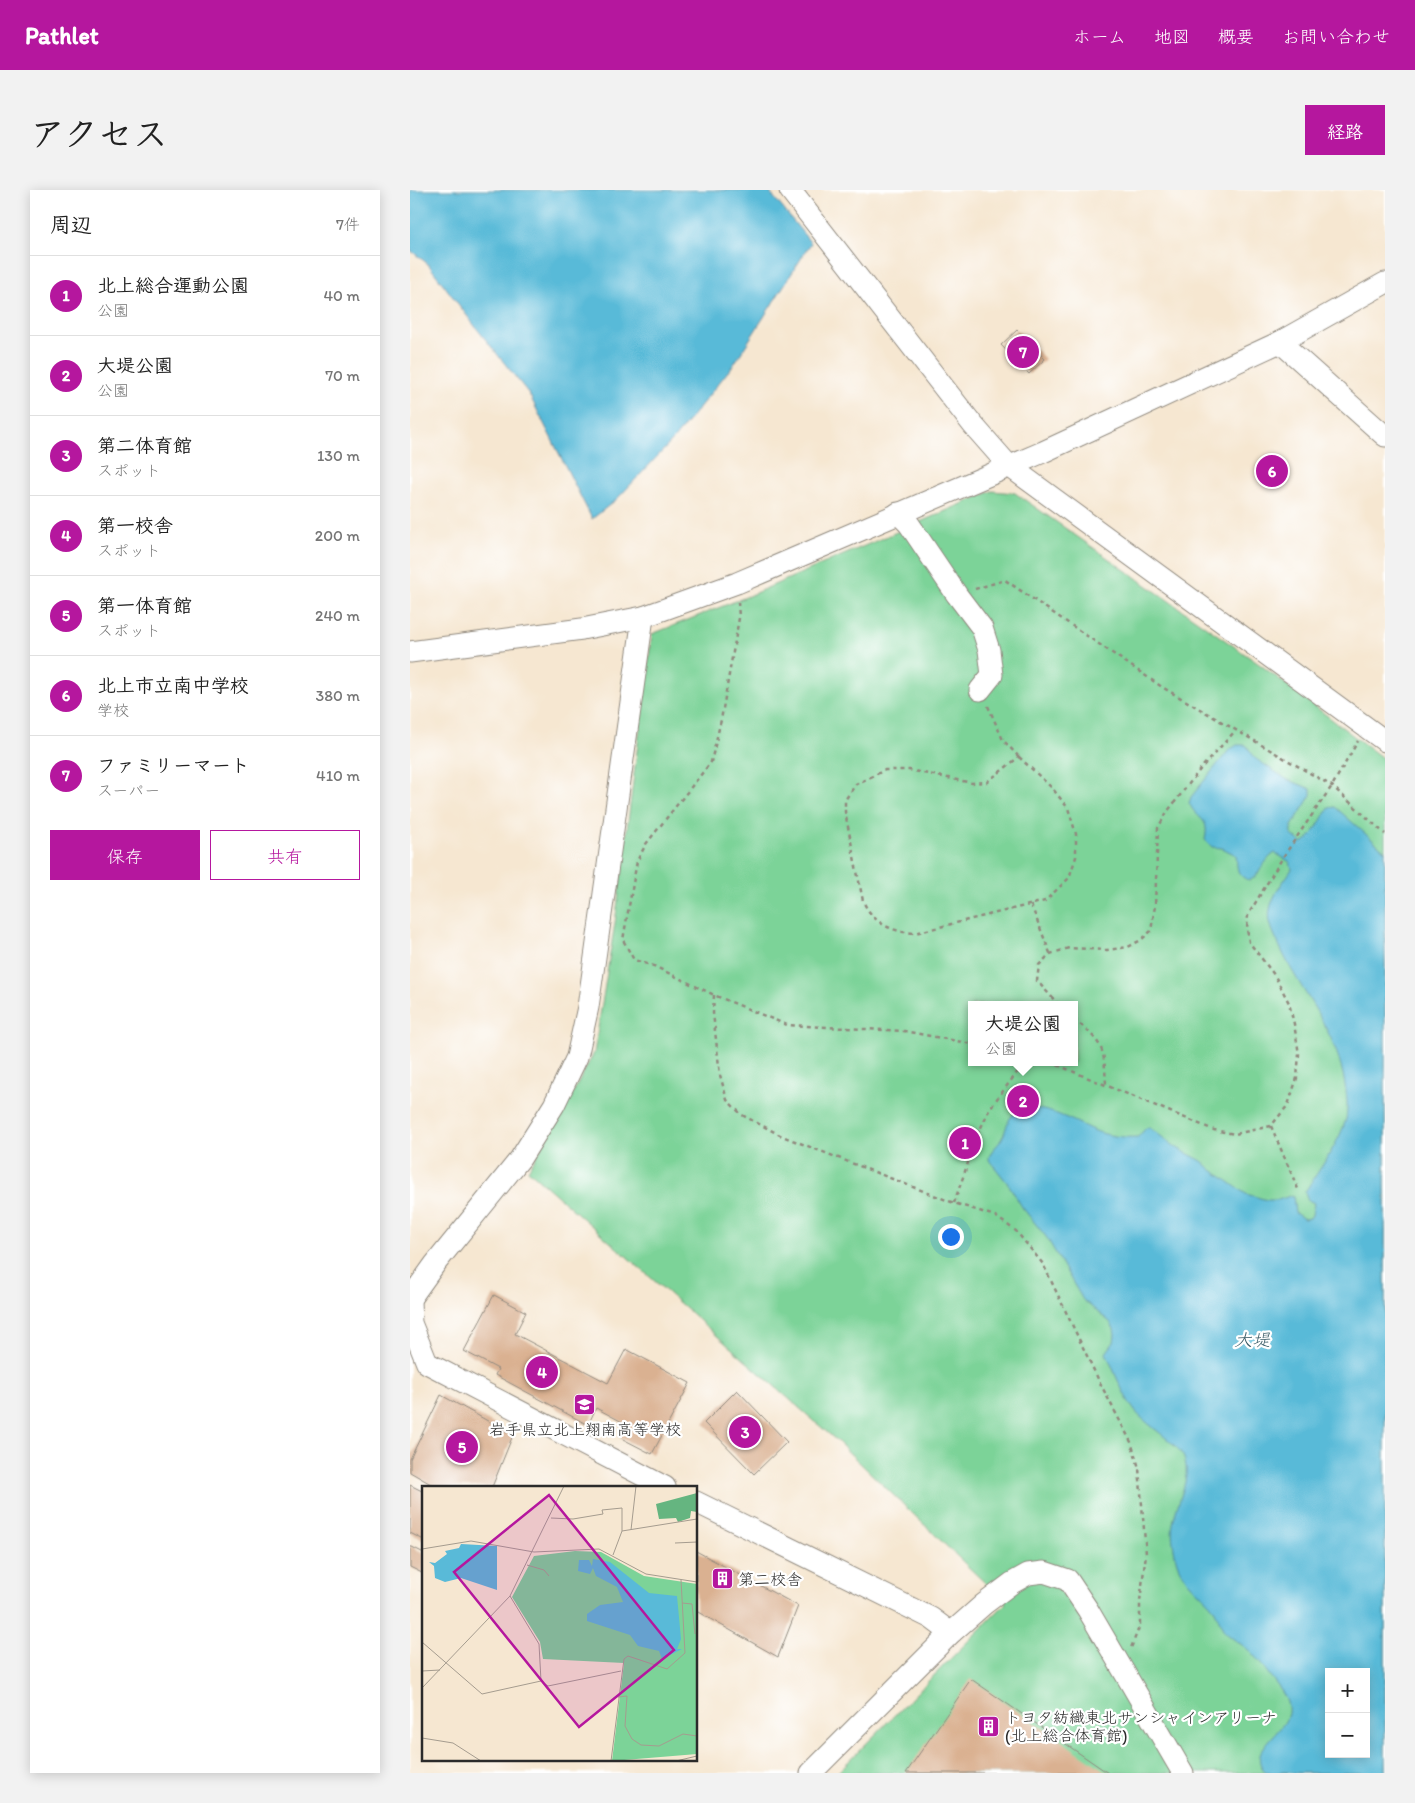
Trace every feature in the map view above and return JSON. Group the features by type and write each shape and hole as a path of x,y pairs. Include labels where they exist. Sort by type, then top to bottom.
{"street":[{"path":"790,190 973,425 1009,466 1385,741"},
{"path":"410,652 582,629 643,617 737,583 1009,466 1280,342 1385,283"},
{"path":"1280,342 1385,436"},
{"path":"898,513 908,524 982,628 992,675 980,690"},
{"path":"643,617 588,1007 577,1057 554,1105 520,1159 435,1264 410,1300 411,1323 427,1363 664,1486"},
{"path":"698,1503 931,1618 950,1633"},
{"path":"811,1773 950,1633 1012,1583 1028,1574 1044,1572 1068,1580 1088,1610 1183,1773"}],"path":[{"path":"957,595 1005,580 1162,687 1332,786 1385,834"},
{"path":"737,583 739,618 721,720 711,762 646,844 637,861 623,940 634,960 654,966 787,1025 904,1031 968,1043"},
{"path":"980,690 1003,740 1052,788 1068,808 1076,834 1076,857 1069,878 1045,901 914,932 900,932 889,929 868,912 863,901 845,812 844,800 856,784 885,770 909,770 972,783 987,782 1019,757"},
{"path":"1060,1066 1214,1130 1235,1134 1271,1126 1288,1105 1297,1078 1299,1054 1290,1003 1275,976 1249,942 1247,929 1248,915 1332,786 1366,727"},
{"path":"1055,1001 1037,981 1039,965 1050,954 1068,948 1107,950 1128,947 1141,940 1151,931 1155,906 1158,828 1167,812 1202,767 1236,730"},
{"path":"1031,905 1050,954"},
{"path":"714,994 713,1013 720,1075 727,1100 742,1115 782,1136 954,1203 995,1216 1016,1232 1043,1264 1101,1385 1131,1442 1139,1468 1146,1554 1140,1601 1140,1625 1131,1648 1119,1663"},
{"path":"1078,1022 1098,1040 1105,1057 1106,1085"},
{"path":"954,1203 978,1134 990,1108 1022,1066"},
{"path":"1271,1126 1298,1189"}],"green space":[{"path":"992,491 1015,493 1262,666 1385,760 1385,1773 837,1773 1006,1603 837,1441 528,1170 561,1115 594,1053 615,923 652,634 746,597"}],"water":[{"path":"410,190 768,190 811,243 734,364 674,439 617,499 592,519 529,394 428,264 410,250"},
{"name":"大堤","path":"1237,745 1246,745 1256,759 1286,779 1311,789 1311,795 1292,826 1291,834 1302,843 1314,832 1329,808 1335,807 1385,851 1385,1773 1267,1773 1261,1766 1260,1758 1262,1751 1283,1724 1287,1717 1288,1706 1280,1689 1252,1653 1225,1632 1213,1608 1184,1576 1177,1562 1172,1527 1185,1483 1186,1466 1184,1458 1176,1447 1140,1416 1130,1404 1106,1353 1114,1342 1115,1335 1110,1322 1083,1300 1047,1238 1022,1207 1009,1185 989,1160 990,1154 1003,1136 1011,1117 1019,1111 1040,1109 1052,1112 1098,1132 1116,1136 1138,1137 1146,1128 1150,1128 1177,1148 1202,1161 1246,1194 1267,1200 1278,1200 1293,1195 1295,1213 1304,1219 1310,1218 1312,1215 1314,1203 1308,1200 1305,1192 1334,1147 1343,1128 1346,1119 1347,1097 1341,1065 1334,1046 1317,1012 1288,963 1270,923 1271,903 1292,869 1290,862 1275,853 1249,881 1239,873 1236,855 1222,848 1212,847 1205,840 1205,823 1192,809 1189,803 1191,797 1229,750"}],"building":[{"path":"1017,330 1045,359 1029,374 1001,345"},
{"path":"494,1295 526,1312 515,1334 608,1383 626,1349 690,1383 652,1454 619,1437 626,1424 596,1408 588,1425 495,1375 498,1369 464,1351"},
{"path":"737,1390 787,1442 754,1474 704,1423"},
{"path":"441,1395 513,1435 492,1486 434,1486 410,1472 410,1459"},
{"path":"410,1485 422,1491 422,1539 410,1533"},
{"path":"410,1546 422,1552 422,1573 410,1567"},
{"name":"第二校舎","path":"698,1552 798,1606 778,1657 698,1612"},
{"name":"トヨタ紡織東北サンシャインアリーナ (北上総合体育館)","path":"971,1679 1108,1773 906,1773"}],"place":[{"name":"ファミリーマート","path":"1023,352"},
{"name":"北上市立南中学校","path":"1272,471"},
{"name":"大堤公園","path":"1023,1101"},
{"name":"北上総合運動公園","path":"965,1143"},
{"name":"第一校舎","path":"542,1372"},
{"name":"岩手県立北上翔南高等学校","path":"585,1405"},
{"name":"第二体育館","path":"745,1432"},
{"name":"第一体育館","path":"462,1447"},
{"name":"第二校舎","path":"722,1579"},
{"name":"トヨタ紡織東北サンシャインアリーナ (北上総合体育館)","path":"989,1726"}]}
